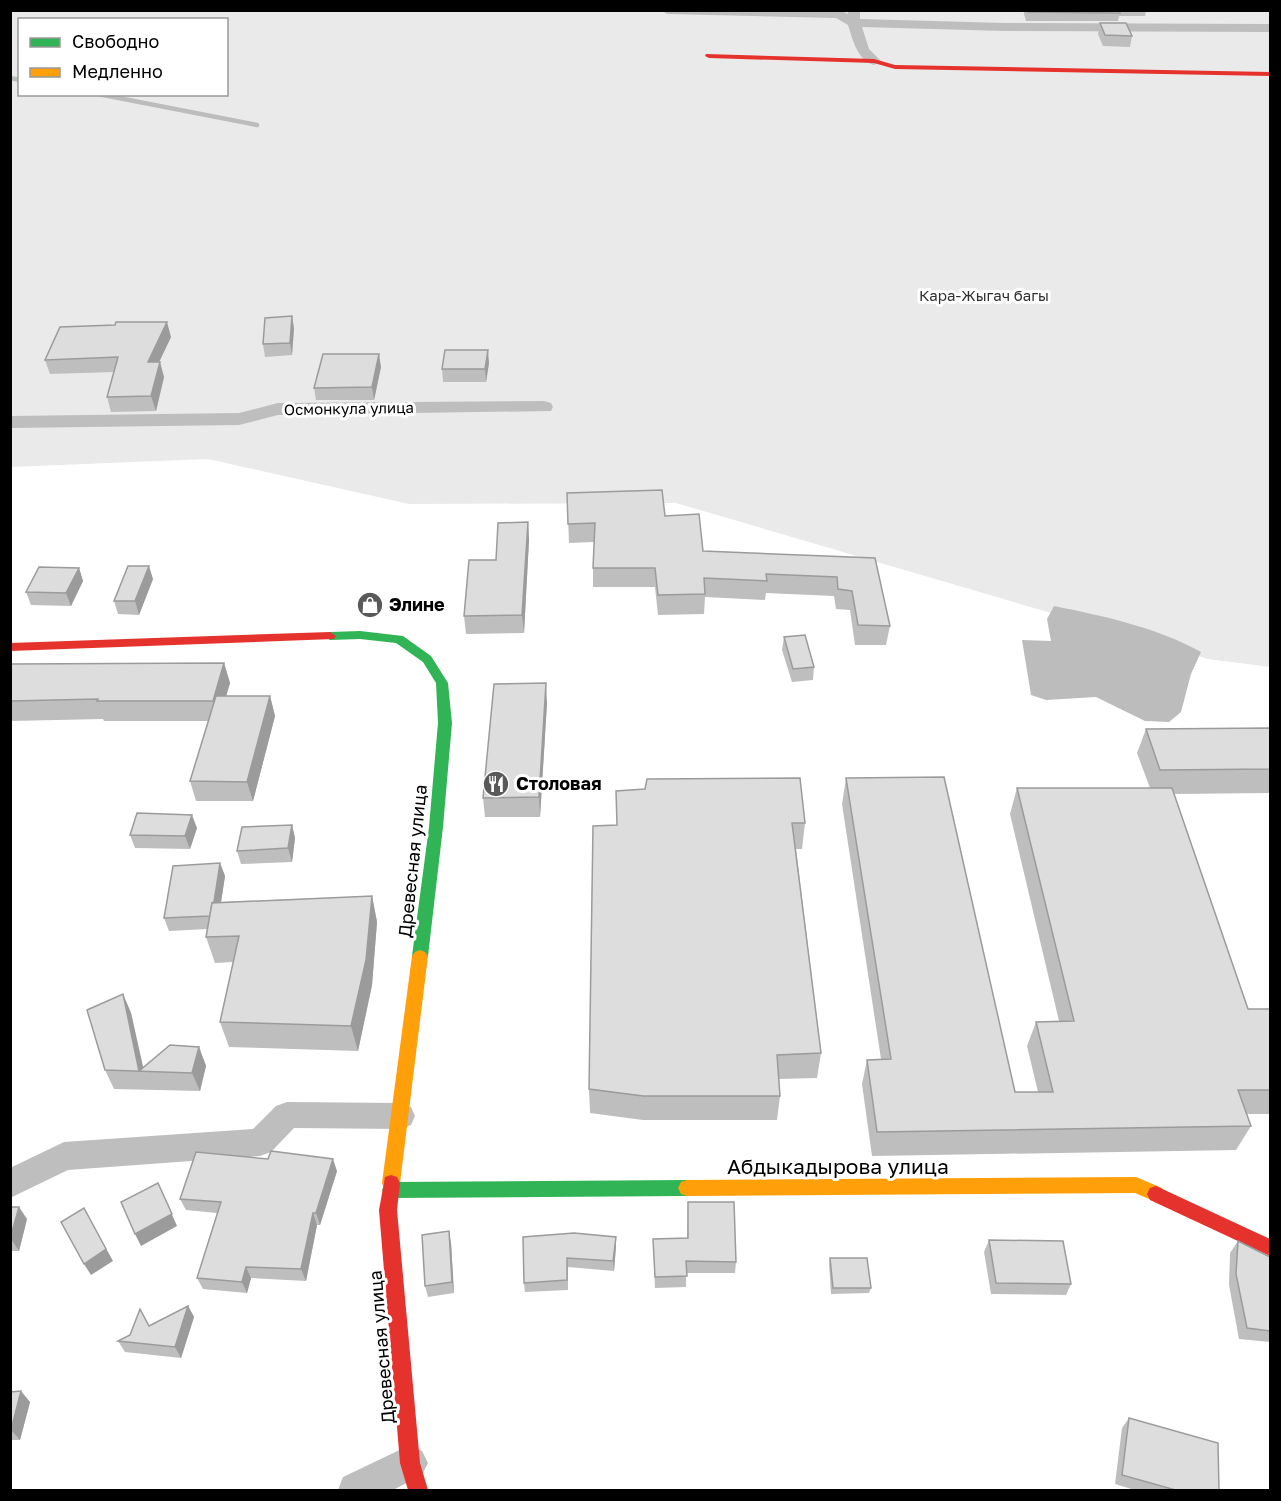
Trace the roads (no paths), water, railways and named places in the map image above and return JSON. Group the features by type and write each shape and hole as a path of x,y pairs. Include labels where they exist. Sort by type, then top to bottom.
{"street":[{"path":"667,10 839,14 854,17 1005,27 1270,28"},
{"path":"854,17 863,50 874,61"},
{"path":"709,56 874,61 895,67 1270,74"},
{"name":"Осмонкула улица","path":"10,422 239,418 278,409 544,407"},
{"name":"Древесная улица","path":"10,647 360,635 399,639 427,658 442,683 445,723 436,827 388,1210 414,1477"},
{"path":"10,1184 64,1156 260,1142 288,1115 400,1116"},
{"name":"Абдыкадырова улица","path":"391,1190 1136,1185 1270,1248"},
{"path":"356,1491 414,1477"}],"waterway":[{"path":"10,78 18,80"},
{"path":"108,96 257,125"}],"place":[{"name":"Элине","path":"370,605"},
{"name":"Столовая","path":"496,784"}],"park label":[{"name":"Кара-Жыгач багы","path":"984,296"}]}
